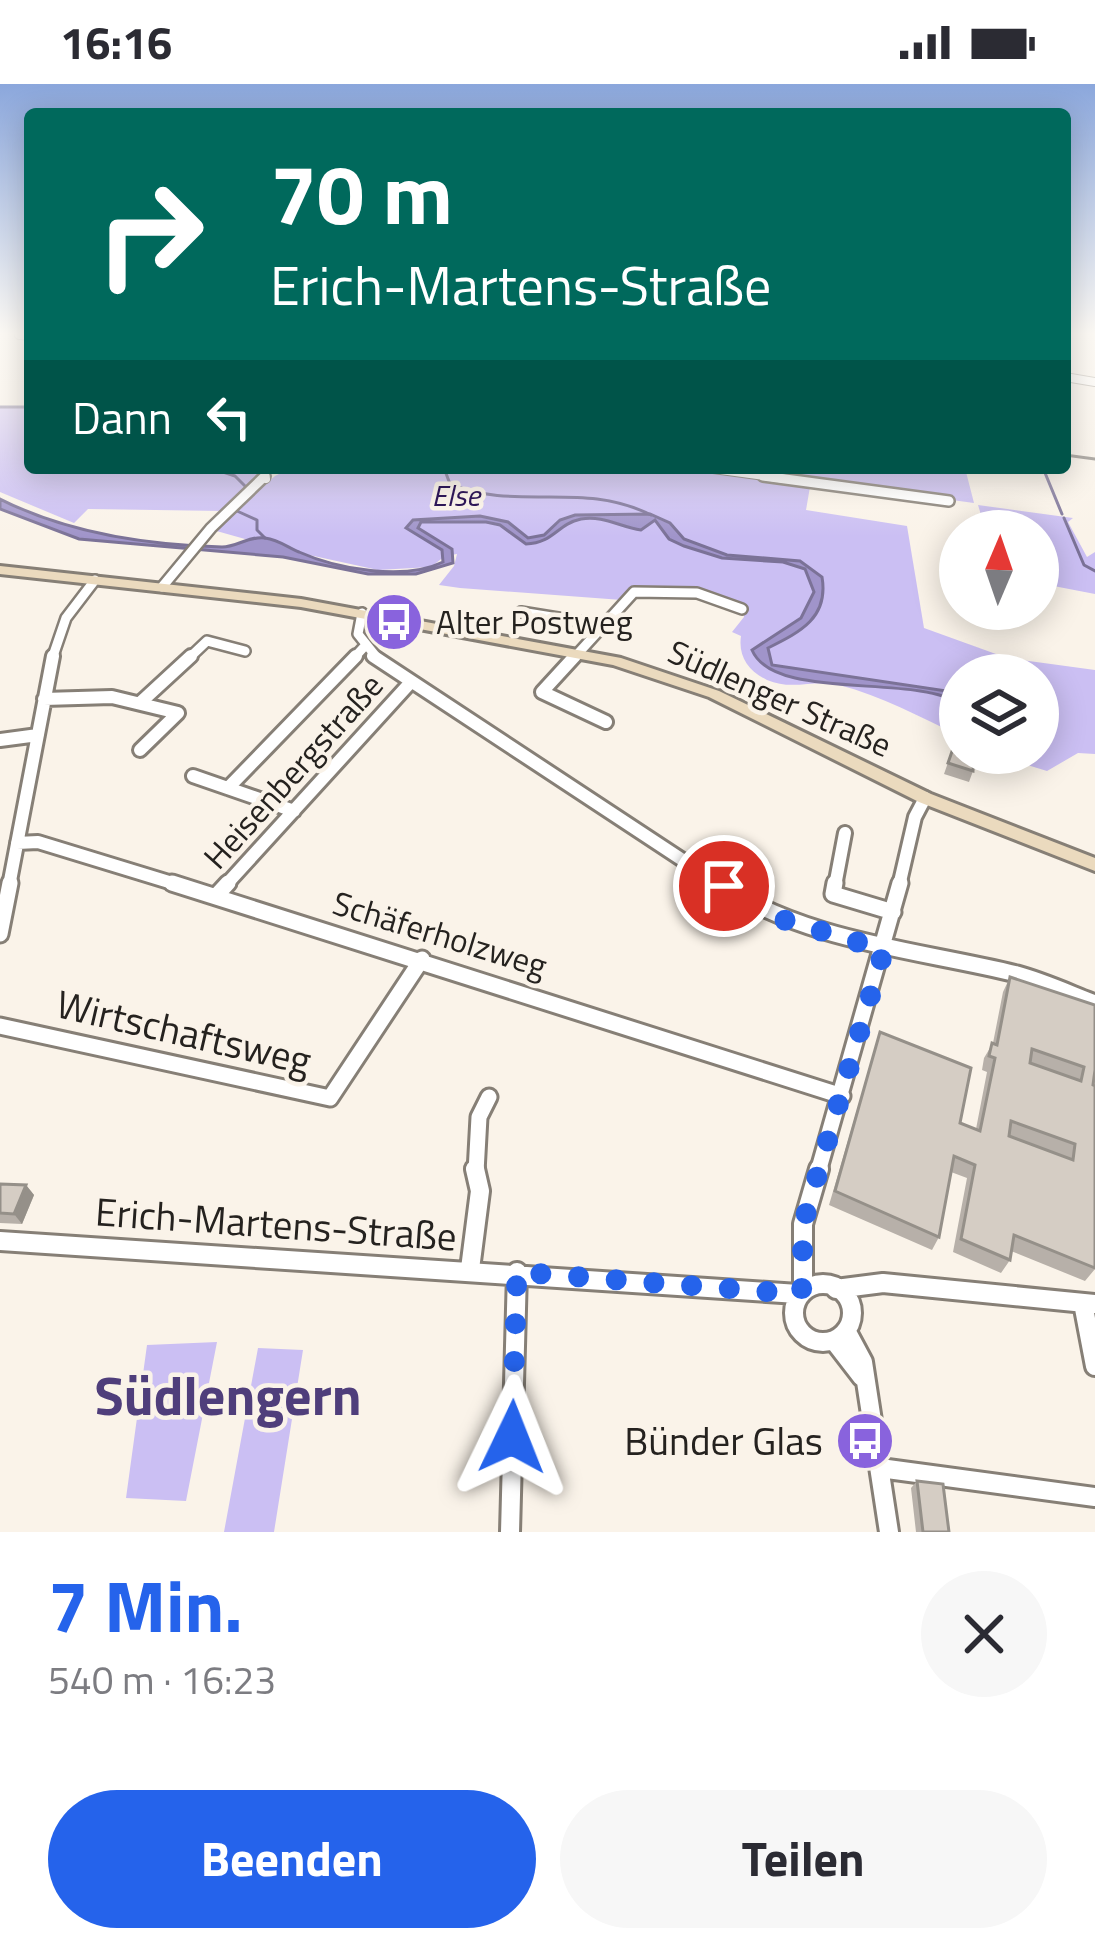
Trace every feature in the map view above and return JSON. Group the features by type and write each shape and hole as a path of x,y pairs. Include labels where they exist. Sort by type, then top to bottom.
{"main road":[{"name":"Südlenger Straße","path":"0,570 362,613 580,652 714,694 925,798 1095,865"}],"street":[{"path":"162,586 202,538 266,481 265,474"},
{"path":"750,474 949,501"},
{"path":"0,934 11,850 62,626 95,580"},
{"path":"606,722 542,692 602,625 642,590 697,592 742,609"},
{"path":"520,612 602,625"},
{"path":"362,613 356,625 364,647 410,683 759,910 884,950 1020,975 1095,1003"},
{"path":"141,702 206,641 244,651"},
{"path":"228,788 364,647"},
{"name":"Heisenbergstraße","path":"216,896 410,683"},
{"path":"44,699 112,697 178,713 140,751"},
{"path":"0,740 38,735"},
{"path":"193,776 294,811"},
{"path":"841,1338 807,1335 798,1297 803,1224 884,950 914,820 925,798"},
{"path":"845,833 833,894 893,912"},
{"name":"Schäferholzweg","path":"11,850 38,842 422,959 842,1096"},
{"name":"Wirtschaftsweg","path":"0,1026 330,1098 422,959"},
{"path":"470,1269 479,1191 473,1161 479,1117 489,1097"},
{"name":"Erich-Martens-Straße","path":"0,1241 764,1289 798,1297"},
{"path":"802,1254 850,1305 853,1320 841,1338"},
{"path":"510,1532 517,1272"},
{"path":"798,1297 832,1287 883,1283 1089,1303 1095,1366"},
{"path":"850,1305 883,1283"},
{"path":"841,1338 868,1389 889,1532"},
{"path":"880,1468 1095,1497"}],"shaded area":[{"path":"0,406 24,406 24,474 262,474 223,511 88,509 74,523 0,492"},
{"path":"279,474 740,474 799,482 758,474 967,474 974,503 811,481 806,510 907,526 924,628 996,654 939,654 939,726 855,690 830,684 785,685 760,676 743,656 741,636 732,632 744,617 743,607 699,590 635,588 622,600 460,588 439,585 457,554 431,567 378,570 300,553 273,539 245,539 213,530"},
{"path":"0,499 52,521 165,543 222,547 265,538 332,563 390,572 443,562 442,550 406,528 413,520 480,516 508,522 528,538 544,535 560,520 575,515 650,514 670,523 684,539 727,555 800,561 822,577 816,613 801,629 768,648 772,665 939,690 939,695 816,682 765,666 752,650 801,618 814,592 805,569 783,562 722,558 684,546 669,539 655,520 641,530 581,519 526,544 500,525 486,522 421,522 418,528 452,549 453,563 416,574 368,574 283,557 79,539 0,509"},
{"path":"1059,516 1073,518 1068,522 1087,557 1095,552 1095,594 1059,587"},
{"path":"1059,665 1095,670 1095,754 1078,753 1059,764"},
{"path":"217,1342 186,1501 126,1498 147,1345"},
{"path":"258,1348 303,1350 274,1532 224,1532"}],"building":[{"path":"1010,977 1095,1005 1095,1268 1014,1235 1010,1260 961,1239 975,1165 954,1156 939,1237 835,1191 880,1032 971,1068 960,1123 980,1131 995,1058 989,1056 992,1043 997,1045","holes":["1032,1049 1084,1067 1081,1081 1030,1063","1011,1121 1075,1144 1073,1160 1009,1136"]},
{"path":"0,1184 26,1185 14,1214 0,1213"},
{"path":"917,1481 943,1484 949,1532 923,1532"}],"waterway":[{"path":"0,407 24,407"},
{"path":"229,474 249,490"},
{"name":"Else","path":"446,474 450,484 475,492 600,499 651,515"},
{"path":"1045,474 1062,514"},
{"path":"237,511 257,520 257,530 265,538"},
{"path":"1064,518 1084,565 1095,571"}],"railway":[{"path":"1071,456 1095,459"}],"place":[{"name":"Alter Postweg","path":"394,622"},
{"name":"Bünder Glas","path":"865,1441"}],"district":[{"name":"Südlengern","path":"228,1396"}],"route":[{"path":"512,1437 517,1272 798,1294 802,1288 803,1224 884,950 781,919 724,886"}]}
